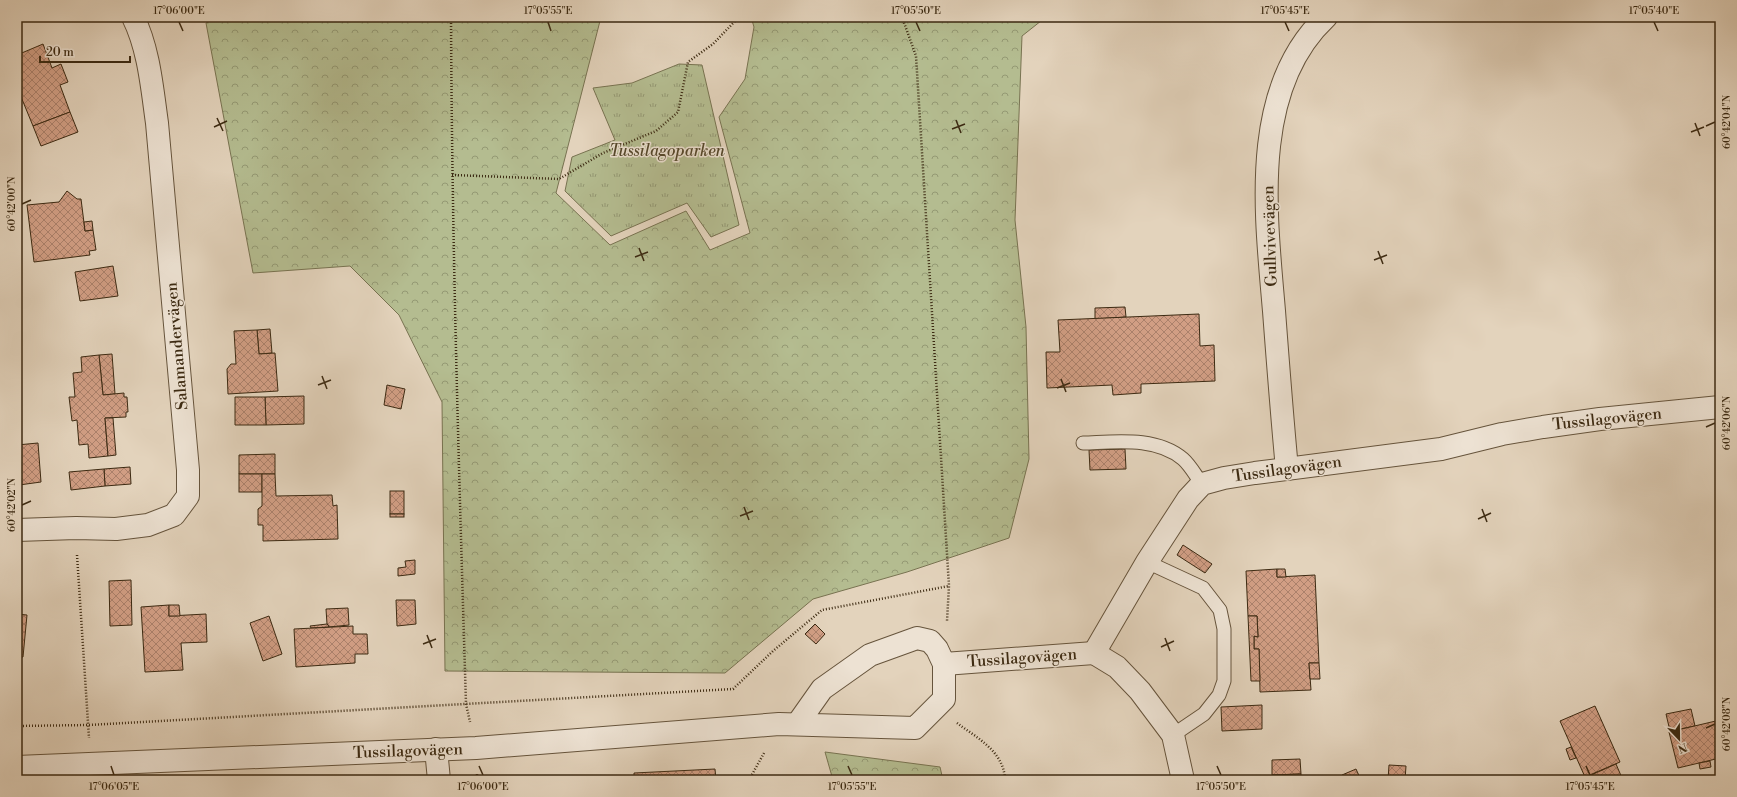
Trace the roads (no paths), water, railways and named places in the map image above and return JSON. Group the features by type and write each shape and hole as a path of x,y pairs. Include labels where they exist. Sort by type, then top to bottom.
{"street":[{"name":"Salamandervägen","path":"17,530 76,528 116,529 148,525 174,515 188,496 188,470 157,124 150,71 138,28 132,17"},
{"name":"Gullvivevägen","path":"1287,469 1266,219 1268,164 1274,112 1285,75 1300,47 1326,17"},
{"name":"Tussilagovägen","path":"944,664 1094,653 1147,562 1188,499 1202,484 1224,478 1441,449 1502,434 1543,427 1600,419 1720,407"},
{"name":"Tussilagovägen","path":"17,767 476,748 798,723 915,728 944,699 944,664 937,649 930,641 918,638 870,654 822,689 798,723"},
{"path":"1094,653 1117,667 1140,691 1173,735 1183,780"},
{"path":"436,749 439,780"}],"lane":[{"path":"1083,443 1137,441 1166,449 1183,459 1202,484"},
{"path":"1147,562 1203,588 1220,610 1224,629 1224,681 1219,695 1204,714 1173,735"}],"park label":[{"name":"Tussilagoparken","path":"667,151"}]}
